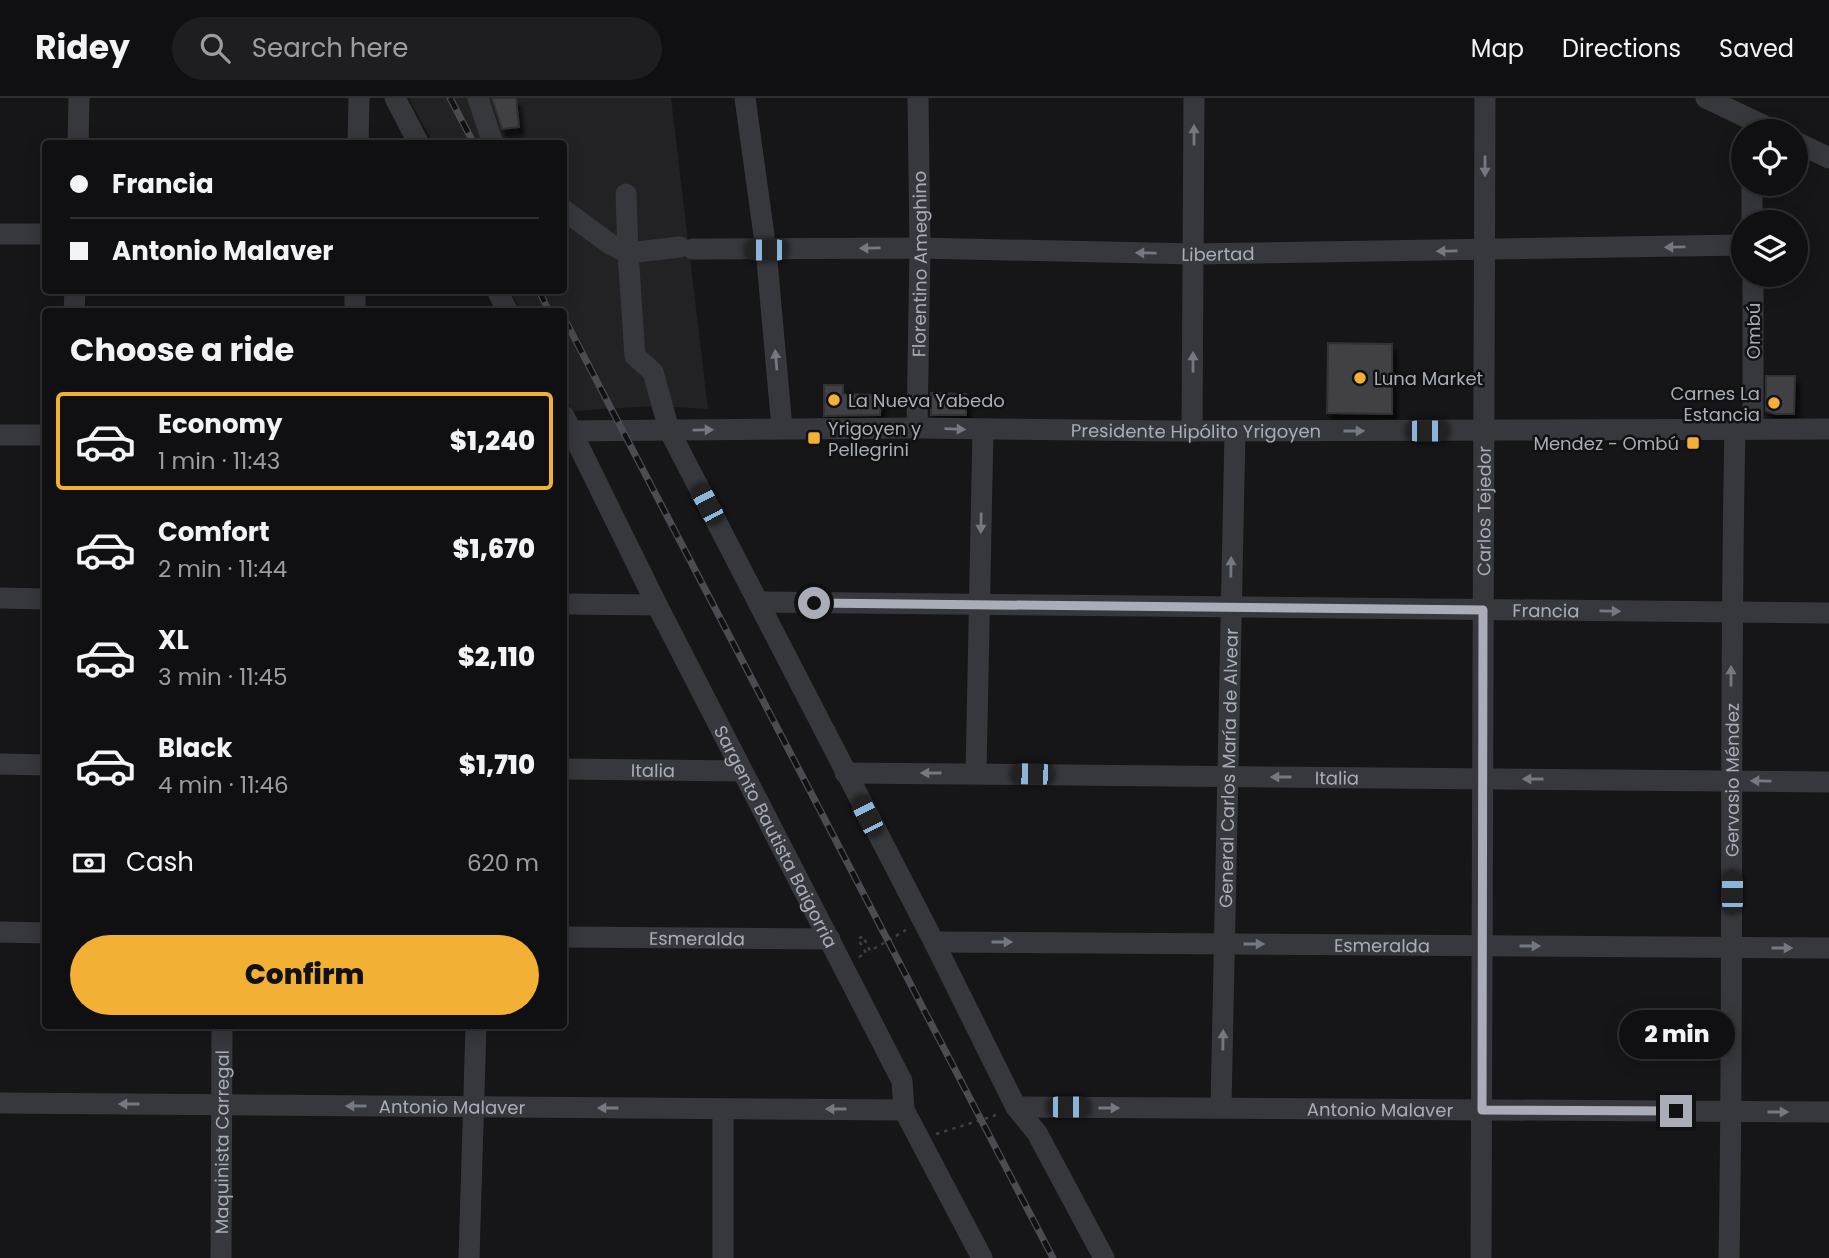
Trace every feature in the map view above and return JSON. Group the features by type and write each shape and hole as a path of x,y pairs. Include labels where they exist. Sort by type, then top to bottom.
{"street":[{"path":"78,140 79,98"},
{"path":"358,140 359,98"},
{"path":"395,98 417,140"},
{"path":"478,98 491,140"},
{"path":"745,98 766,250 782,428"},
{"name":"Florentino Ameghino","path":"916,428 920,248 918,98"},
{"path":"1192,431 1194,98"},
{"name":"Carlos Tejedor","path":"1481,1258 1485,98"},
{"path":"1706,98 1750,116"},
{"path":"1808,148 1829,159"},
{"path":"626,194 635,356 653,372 669,430 934,942 1008,1111 1037,1133 1104,1258"},
{"path":"567,212 610,244 628,253"},
{"path":"0,234 42,234"},
{"name":"Libertad","path":"628,253 687,248 920,248 1194,254 1731,245"},
{"name":"Ombú","path":"1744,429 1752,287"},
{"name":"Presidente Hipólito Yrigoyen","path":"567,426 669,430 1829,429"},
{"name":"Sargento Bautista Baigorria","path":"567,428 902,1081 904,1110 982,1258"},
{"name":"Gervasio Méndez","path":"1729,1258 1731,612 1744,429"},
{"path":"976,773 983,430"},
{"name":"General Carlos María de Alvear","path":"1221,1108 1235,431"},
{"path":"0,435 42,435"},
{"path":"0,598 42,599"},
{"name":"Francia","path":"758,602 1829,613"},
{"path":"567,604 657,605"},
{"path":"0,764 42,765"},
{"name":"Italia","path":"567,769 742,771"},
{"name":"Italia","path":"845,773 1829,782"},
{"path":"0,932 42,933"},
{"name":"Esmeralda","path":"567,937 830,939"},
{"name":"Esmeralda","path":"934,942 1829,948"},
{"name":"Maquinista Carregal","path":"221,1258 222,1029"},
{"path":"469,1258 476,1029"},
{"name":"Antonio Malaver","path":"0,1103 904,1110"},
{"path":"723,1108 723,1258"},
{"name":"Antonio Malaver","path":"1008,1111 1221,1108 1829,1112"}],"path":[{"path":"843,965 866,953 858,939 863,936 870,951 907,931 901,920"},
{"path":"919,1139 1008,1111"}],"shaded area":[{"path":"409,98 671,98 708,409 657,406 573,411 567,400 567,308 519,308 512,294 567,294 567,140 431,140"}],"building":[{"path":"492,98 516,98 519,127 502,129"},
{"name":"Luna Market","path":"1328,343 1392,344 1392,414 1327,413"},
{"path":"1766,376 1795,376 1794,414 1766,411"},
{"path":"824,385 843,385 843,394 881,395 880,415 824,416"},
{"path":"931,393 966,394 966,415 931,415"}],"railway":[{"path":"450,98 472,140"},
{"path":"541,294 547,308"},
{"path":"567,324 1053,1258"}],"place":[{"name":"Luna Market","path":"1360,378"},
{"name":"La Nueva Yabedo","path":"834,400"},
{"name":"Carnes La Estancia","path":"1774,403"},
{"name":"Yrigoyen y Pellegrini","path":"814,438"},
{"name":"Mendez - Ombú","path":"1693,443"}],"route":[{"path":"814,603 1483,610 1482,1110 1676,1111"}]}
